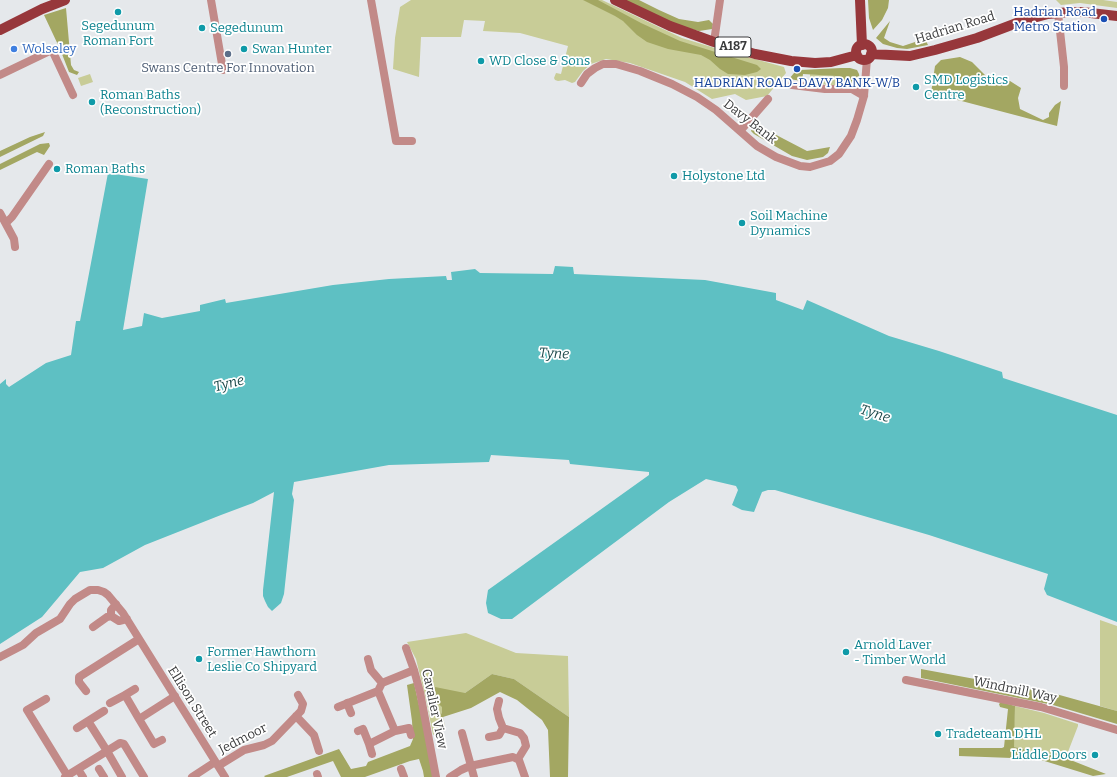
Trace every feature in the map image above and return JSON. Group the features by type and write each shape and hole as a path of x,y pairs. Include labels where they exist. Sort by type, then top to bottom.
{"main road":[{"path":"0,30 42,9 65,0"},
{"name":"A187","path":"616,0 670,26 714,42 755,54 791,61 815,63 857,55"},
{"path":"860,0 862,45 858,48 857,55 862,60 869,57 870,48 866,45 862,45"},
{"name":"Hadrian Road","path":"869,57 910,56 966,42 1022,21 1058,13 1082,12 1117,16"}],"street":[{"path":"211,0 223,70"},
{"path":"371,0 396,141 412,141"},
{"path":"714,42 720,0"},
{"path":"1058,13 1064,67 1064,86"},
{"path":"0,75 52,50 73,95"},
{"name":"Davy Bank","path":"581,83 587,74 603,64 616,64 640,71 672,84 697,97 716,110 757,146 776,157 800,166 810,167 830,161 839,154 851,136 864,96 869,57"},
{"path":"792,85 805,83 825,89 852,90 864,96"},
{"path":"740,131 768,99"},
{"path":"6,223 12,217 50,164"},
{"path":"0,213 14,239 15,247"},
{"name":"Ellison Street","path":"0,657 22,646 36,633 60,620 75,599 90,590 104,592 116,604 127,619 225,777"},
{"path":"111,616 111,610 116,604"},
{"path":"111,616 119,621 127,619"},
{"path":"93,627 107,617 111,616"},
{"path":"86,692 80,682 79,677 139,639"},
{"name":"Cavalier View","path":"406,648 420,692 436,777"},
{"path":"368,659 371,670 382,682"},
{"path":"338,707 378,691 382,682 414,670"},
{"name":"Windmill Way","path":"906,680 1041,707 1117,730"},
{"path":"110,703 135,689"},
{"path":"378,691 395,731"},
{"path":"125,695 154,744 162,740"},
{"path":"298,695 303,704 296,716 314,735 319,751"},
{"path":"139,719 175,696"},
{"path":"46,699 27,710 66,776 122,743 144,777"},
{"path":"489,738 499,735 503,728 497,708 499,701"},
{"path":"347,703 351,713"},
{"path":"77,728 104,711"},
{"name":"Jedmoor","path":"192,777 244,750 264,745 272,741 296,716"},
{"path":"88,721 122,777"},
{"path":"369,744 395,731 409,728 411,735"},
{"path":"503,728 520,733 524,738 526,746 518,759"},
{"path":"358,731 363,729 372,754"},
{"path":"462,733 474,777"},
{"path":"450,777 470,766 512,757 518,759 520,762 525,777"},
{"path":"78,769 83,777"},
{"path":"99,769 104,777"}],"green space":[{"path":"411,0 602,0 682,38 784,67 786,73 767,96 746,100 735,94 712,99 685,82 630,63 606,59 591,64 583,71 575,82 572,83 565,80 558,81 554,78 556,73 561,74 568,46 520,33 483,31 485,21 464,20 461,37 421,37 419,77 393,69 395,38 400,7"},
{"path":"583,0 598,0 641,23 680,41 757,65 761,69 757,72 745,75 728,74 701,55 668,49 647,42 637,35 623,21"},
{"path":"623,0 639,0 679,19 698,22 709,20 713,24 712,29 699,31 678,26"},
{"path":"868,0 889,0 888,8 882,20 873,30 869,18"},
{"path":"1056,0 1103,0 1117,2 1117,8 1080,3 1061,5"},
{"path":"66,8 71,65 74,70 79,72 77,75 69,72 44,15"},
{"path":"890,21 884,38 890,42 903,46 921,40 926,41 928,45 907,49 883,44 876,38"},
{"path":"960,57 972,62 995,85 1010,81 1021,88 1018,98 1020,109 1043,120 1049,117 1049,113 1055,105 1061,101 1057,126 931,93 935,66 941,60"},
{"path":"841,68 857,70 860,82 858,85 837,86 836,76 803,74 802,81 789,79 794,73 800,70"},
{"path":"90,74 93,82 81,86 78,78"},
{"path":"810,74 836,76 837,86 813,83 810,81"},
{"path":"753,126 759,126 807,151 830,147 828,153 823,157 807,160 792,156 754,134 751,131"},
{"path":"45,132 43,136 0,157 0,151 30,137"},
{"path":"49,143 50,146 44,155 37,152 0,170 0,164 40,144"},
{"path":"1100,620 1117,626 1117,711 1100,706"},
{"path":"466,633 516,653 568,656 569,717 514,679 492,674 442,707 442,712 439,719 441,729 433,735 416,659 407,642"},
{"path":"921,669 1056,694 1117,711 1117,724 1053,705 921,678"},
{"path":"492,674 514,679 569,717 568,777 550,777 548,730 542,720 517,700 500,692 471,708 443,717 445,727 441,729 439,719 442,712 442,707 431,697 435,687 465,693"},
{"path":"414,683 433,777 424,777 419,759 365,777 341,777 333,761 287,777 264,776 339,749 351,769 366,766 368,762 410,746 413,739 407,685"},
{"path":"1001,702 1015,706 1014,747 1068,759 1106,774 1093,776 1038,759 959,756 959,748 1004,747 1008,709 1000,707 999,704"},
{"path":"1015,706 1044,713 1078,724 1066,757 1013,747"}],"water":[{"name":"Tyne","path":"108,173 148,179 123,330 142,326 144,313 162,318 200,311 200,305 225,299 226,303 333,285 389,279 446,276 447,280 452,280 451,272 475,269 480,273 553,274 555,266 573,267 574,274 705,280 776,293 776,300 803,310 807,300 889,336 1002,372 1003,378 1117,415 1117,622 1047,595 1044,589 1048,574 929,535 775,490 762,492 754,512 742,510 732,505 738,490 736,486 706,479 669,502 512,619 501,619 488,613 486,603 488,590 649,475 649,472 570,464 569,460 491,455 489,462 389,465 294,482 292,494 294,500 284,594 281,603 272,611 265,601 263,590 274,492 253,503 145,545 103,568 80,572 42,617 0,644 0,384 6,379 6,384 9,387 46,363 71,355 76,321 80,321"}],"place":[{"name":"Segedunum Roman Fort","path":"118,12"},
{"name":"Hadrian Road Metro Station","path":"1104,19"},
{"name":"Segedunum","path":"202,28"},
{"name":"Wolseley","path":"14,49"},
{"name":"Swan Hunter","path":"244,49"},
{"name":"Swans Centre For Innovation","path":"228,54"},
{"name":"WD Close & Sons","path":"481,61"},
{"name":"HADRIAN ROAD-DAVY BANK-W/B","path":"797,69"},
{"name":"SMD Logistics Centre","path":"916,87"},
{"name":"Roman Baths (Reconstruction)","path":"92,102"},
{"name":"Roman Baths","path":"57,169"},
{"name":"Holystone Ltd","path":"674,176"},
{"name":"Soil Machine Dynamics","path":"742,223"},
{"name":"Arnold Laver - Timber World","path":"846,652"},
{"name":"Former Hawthorn Leslie Co Shipyard","path":"199,659"},
{"name":"Tradeteam DHL","path":"938,734"},
{"name":"Liddle Doors","path":"1095,755"}]}
